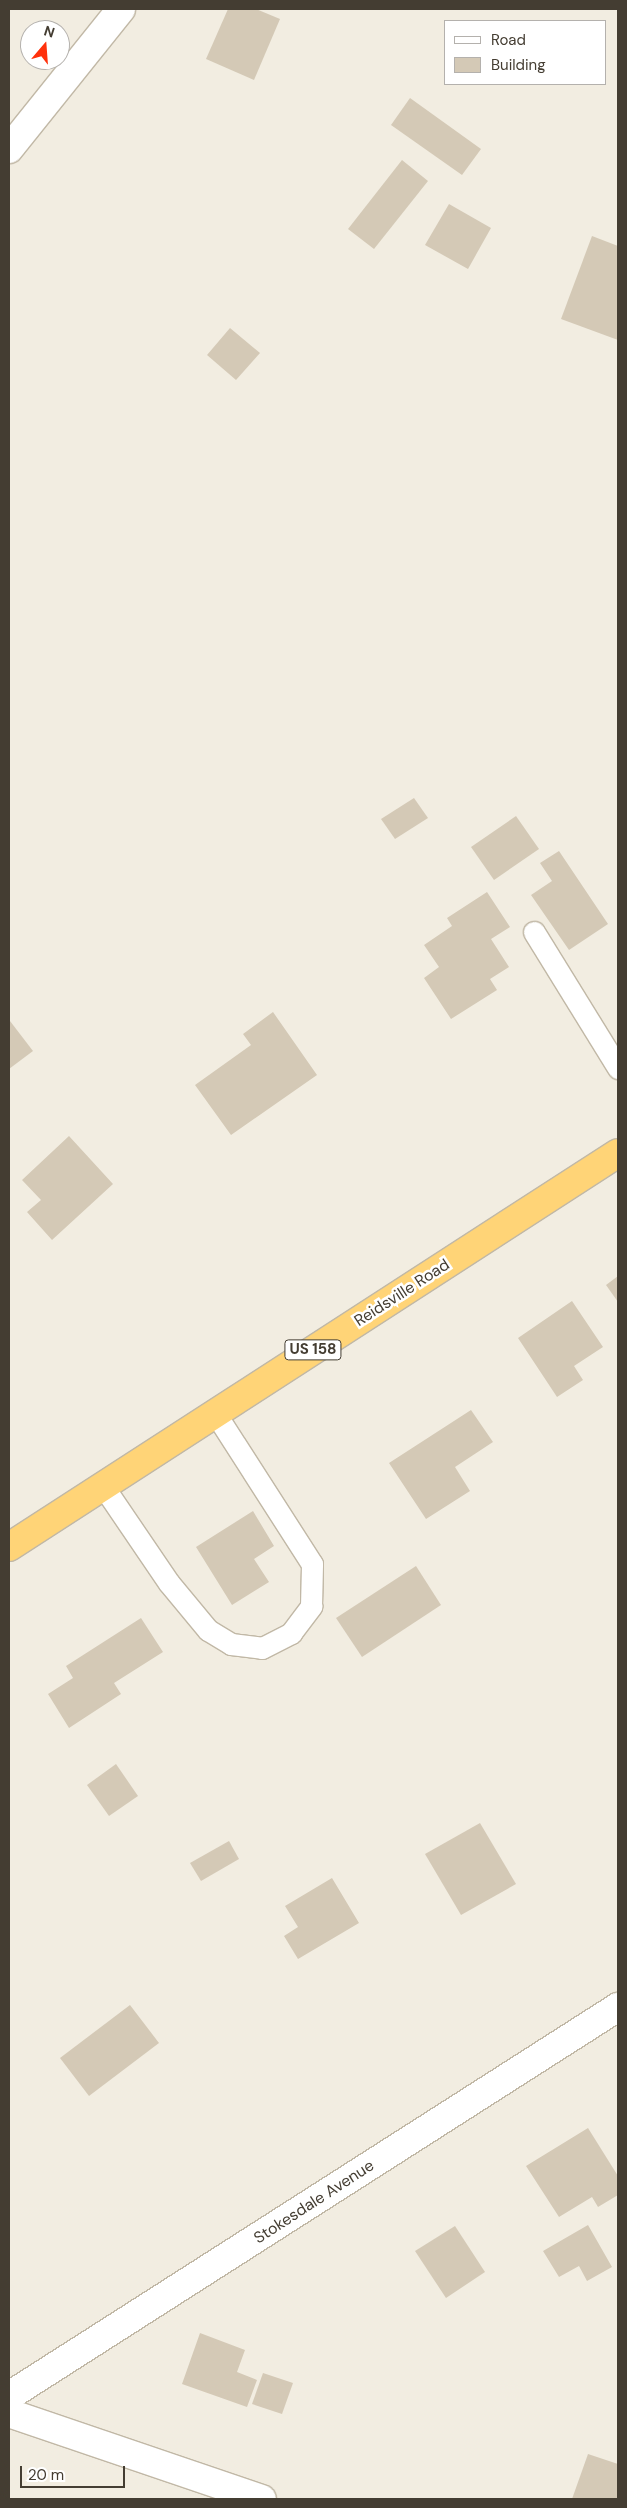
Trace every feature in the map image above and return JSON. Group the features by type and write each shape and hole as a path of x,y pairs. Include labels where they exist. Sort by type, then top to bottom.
{"highway":[{"name":"Reidsville Road","path":"9,1547 618,1153"}],"street":[{"path":"9,149 121,9"},
{"name":"Stokesdale Avenue","path":"9,2396 618,2007"},
{"path":"9,2413 262,2499"}],"lane":[{"path":"534,932 618,1068"},
{"path":"103,1486 168,1583 208,1630 231,1644 262,1648 292,1633 311,1606 312,1564 215,1413"}],"building":[{"path":"228,9 256,9 280,19 254,80 206,59"},
{"path":"410,98 481,149 462,175 391,125"},
{"path":"402,160 428,181 374,249 348,229"},
{"path":"449,204 491,228 468,269 425,245"},
{"path":"592,236 618,246 618,340 561,319"},
{"path":"230,328 260,353 236,380 207,355"},
{"path":"414,798 428,818 395,839 381,819"},
{"path":"516,816 539,849 494,880 471,847"},
{"path":"559,851 608,924 569,950 531,895 552,881 540,863"},
{"path":"487,892 510,927 491,939 509,967 490,979 497,990 451,1019 424,978 439,967 424,945 452,926 447,918"},
{"path":"273,1012 317,1075 231,1135 195,1085 251,1045 243,1034"},
{"path":"10,1021 33,1051 9,1069 9,1023"},
{"path":"69,1136 113,1184 52,1240 27,1212 41,1200 22,1180"},
{"path":"618,1276 618,1302 606,1285"},
{"path":"572,1301 603,1347 574,1366 583,1380 557,1397 518,1338"},
{"path":"471,1410 493,1442 455,1467 470,1491 426,1519 389,1463"},
{"path":"253,1511 274,1546 254,1559 269,1582 232,1605 196,1547"},
{"path":"416,1566 441,1605 362,1657 336,1618"},
{"path":"141,1618 163,1652 114,1683 121,1694 69,1728 48,1694 73,1678 66,1666"},
{"path":"116,1764 138,1796 109,1816 87,1785"},
{"path":"480,1823 516,1884 461,1915 425,1854"},
{"path":"229,1841 239,1859 201,1881 190,1863"},
{"path":"332,1878 359,1923 298,1959 284,1936 298,1927 285,1906"},
{"path":"130,2005 159,2043 89,2096 60,2058"},
{"path":"588,2128 618,2176 618,2195 598,2207 592,2197 559,2217 526,2166"},
{"path":"588,2225 612,2267 587,2281 579,2266 559,2277 543,2251"},
{"path":"455,2226 485,2272 446,2298 415,2251"},
{"path":"200,2333 245,2350 237,2372 257,2380 247,2407 182,2384"},
{"path":"263,2373 293,2383 282,2414 252,2404"},
{"path":"588,2454 618,2464 618,2499 572,2499"}]}
